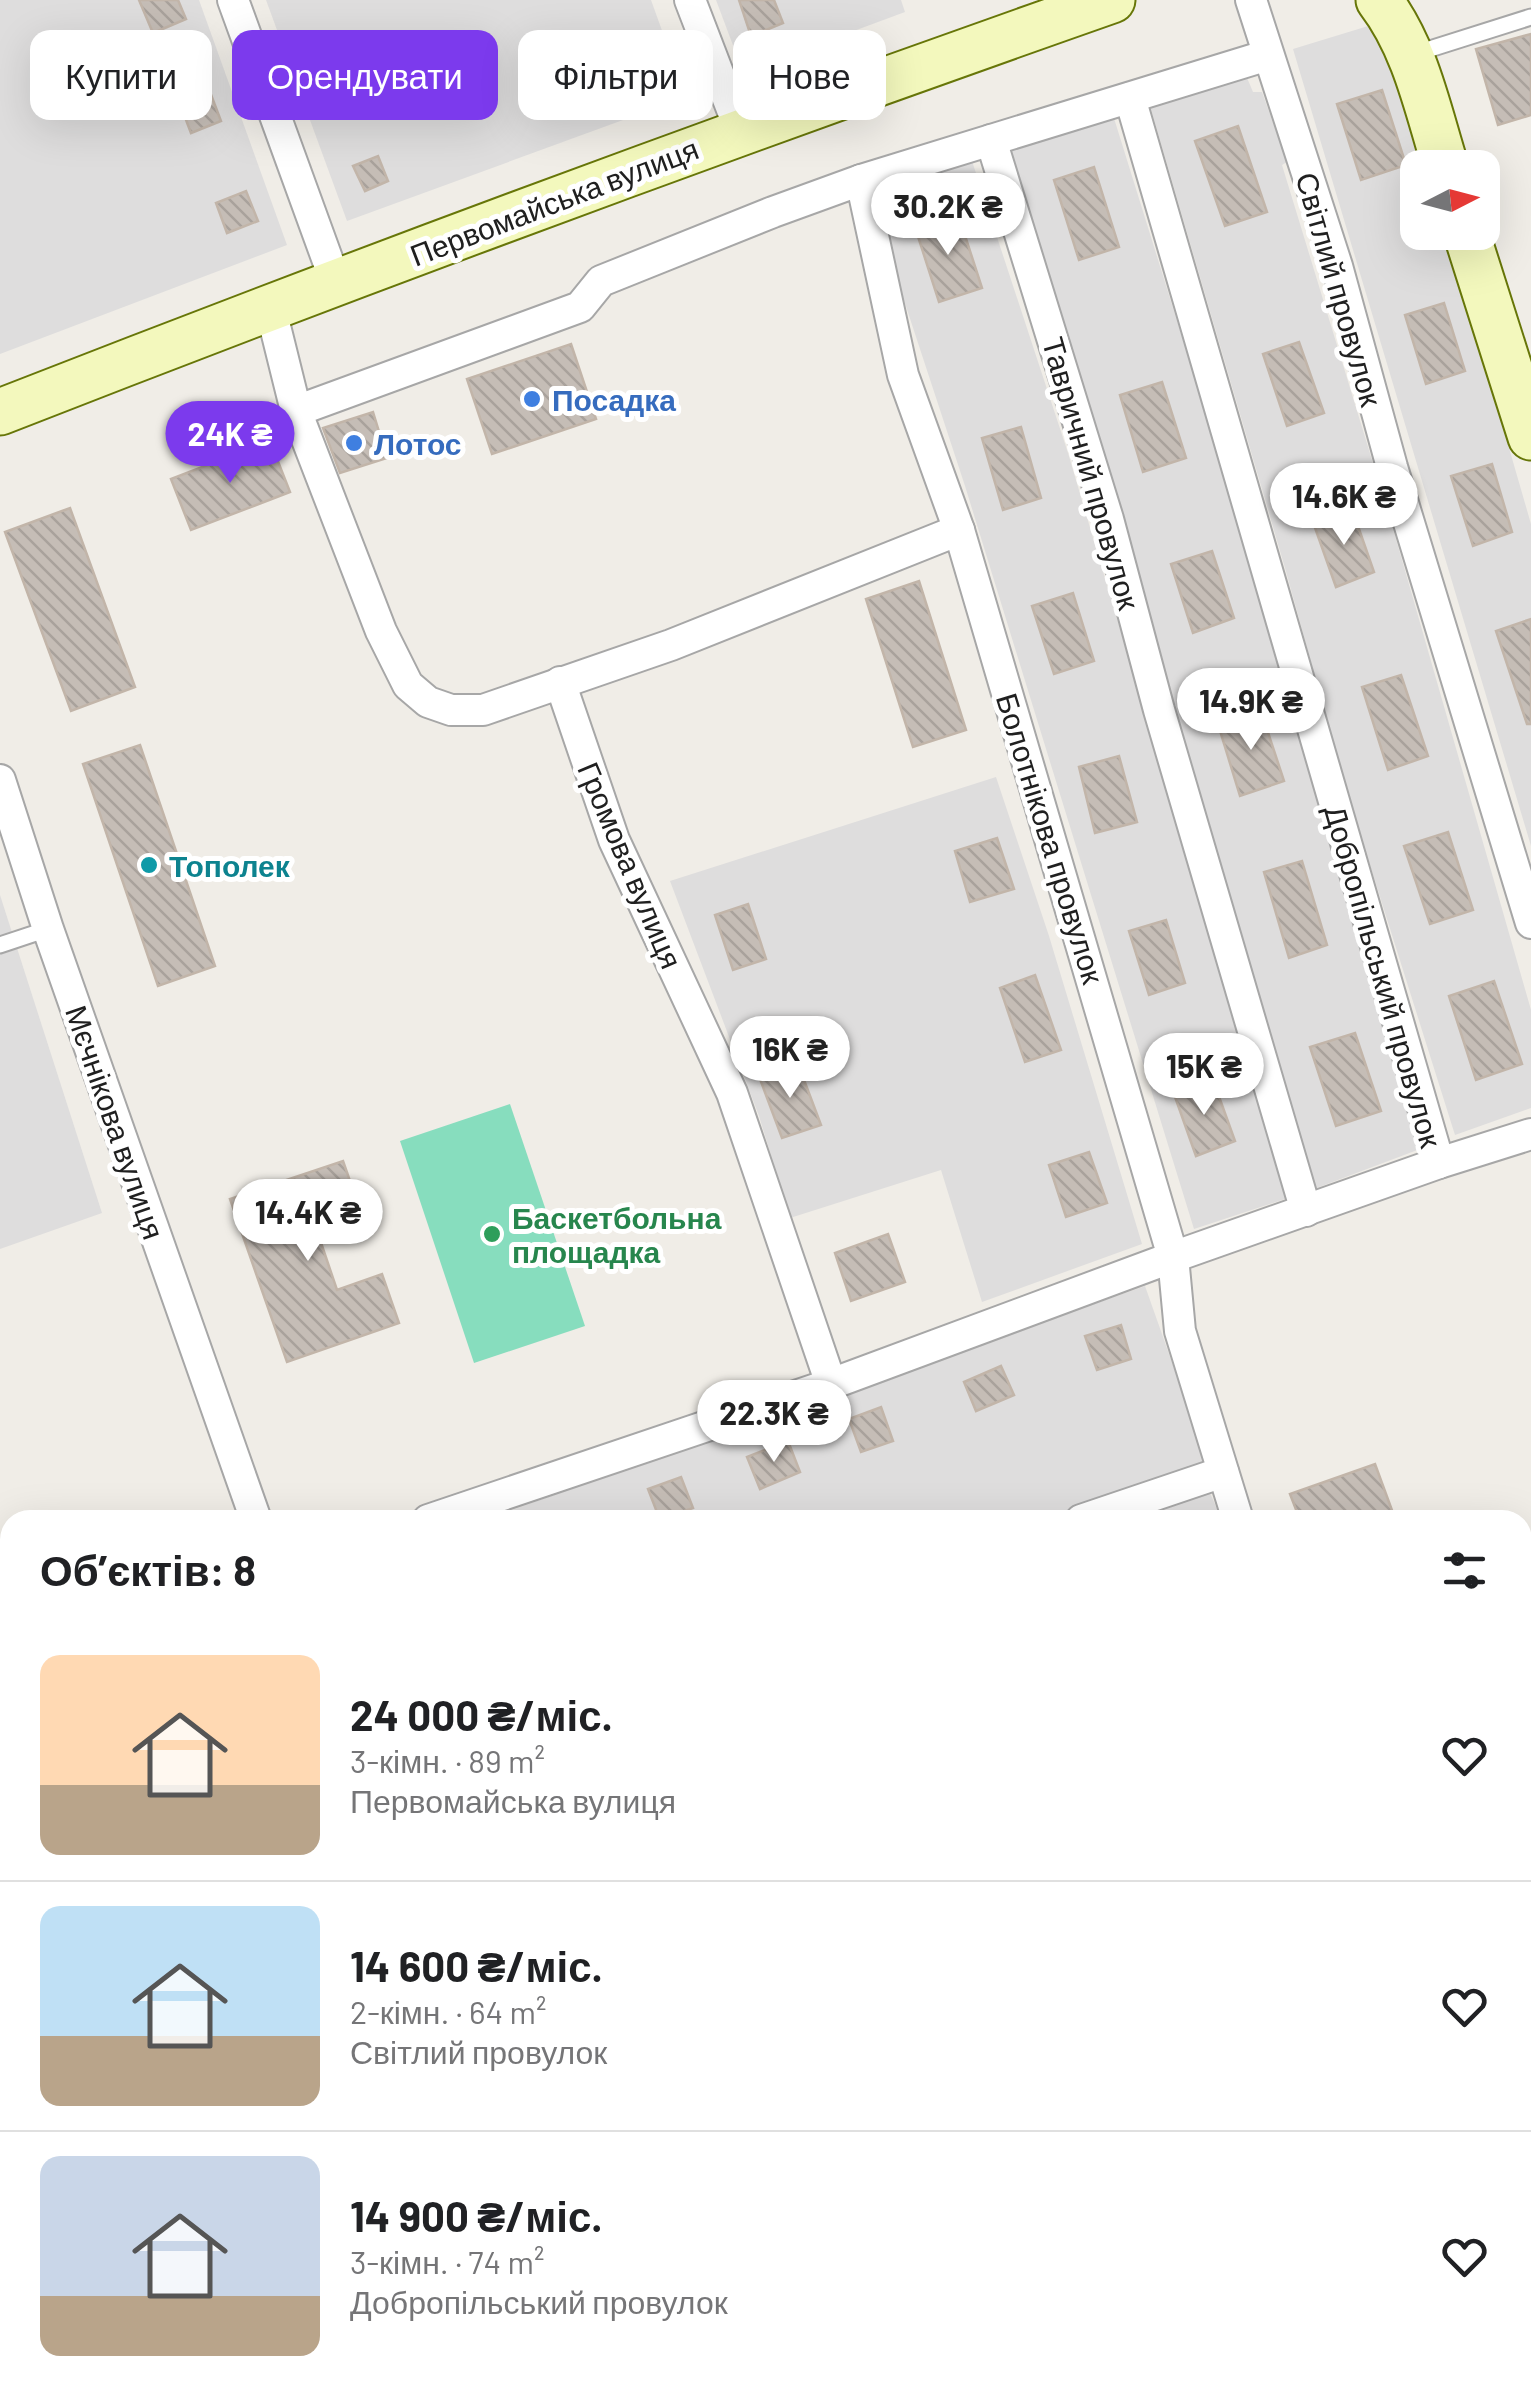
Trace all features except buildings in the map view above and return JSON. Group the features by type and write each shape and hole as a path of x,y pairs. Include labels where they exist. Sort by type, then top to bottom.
{"main road":[{"name":"Первомайська вулиця","path":"0,412 740,130 1112,0"},
{"path":"1379,0 1392,16 1410,56 1440,150"},
{"path":"1472,250 1531,437"}],"street":[{"path":"233,0 336,283"},
{"path":"690,0 740,130"},
{"name":"Світлий провулок","path":"1251,0 1336,266 1392,467 1531,923"},
{"path":"296,411 580,307 601,281 861,180 1268,55"},
{"name":"Добропільський провулок","path":"1130,98 1439,1163"},
{"name":"Тавричний провулок","path":"991,140 1108,519 1306,1211"},
{"name":"Болотнікова провулок","path":"861,180 904,375 959,530 1173,1257 1180,1331 1235,1510"},
{"path":"270,306 296,411 381,631 408,685 428,702 451,710 483,710 671,645 959,530"},
{"name":"Громова вулиця","path":"560,682 614,840 732,1093 832,1384"},
{"name":"Мєчнікова вулиця","path":"0,780 48,929 252,1510"},
{"path":"458,1510 832,1384 1173,1257 1531,1134"},
{"path":"1111,1510 1223,1472"}],"lane":[{"path":"1410,56 1531,17"},
{"path":"0,945 48,929"}],"shaded area":[{"path":"0,0 199,0 210,30 30,30 30,120 212,120 212,36 232,92 232,120 242,120 287,245 0,354"},
{"path":"266,0 651,0 662,30 518,30 518,120 623,120 347,221 310,120 498,120 498,30 277,30"},
{"path":"716,0 901,0 905,12 856,30 733,30 733,45"},
{"path":"1378,23 1420,150 1400,150 1400,250 1452,250 1531,524 1531,846 1293,49"},
{"path":"1245,73 1253,92 1262,92 1287,162 1282,165 1394,532 1531,1010 1531,1108 1455,1135 1346,789 1150,106"},
{"path":"1113,115 1281,655 1420,1149 1314,1189 1190,772 1071,346 1010,148"},
{"path":"971,158 1068,453 1288,1198 1194,1229 965,486 896,276 876,188"},
{"path":"996,777 1049,936 1142,1244 982,1302 941,1170 790,1218 759,1116 670,881"},
{"path":"0,895 102,1213 0,1249"},
{"path":"1145,1286 1209,1467 1081,1510 511,1510"},
{"path":"1210,1493 1218,1510 1160,1510"}],"green space":[{"name":"Баскетбольна площадка","path":"510,1104 585,1326 474,1363 400,1141"}],"place":[{"name":"Посадка","path":"532,399"},
{"name":"Лотос","path":"354,443"},
{"name":"Тополек","path":"149,865"},
{"name":"Баскетбольна площадка","path":"492,1234"}]}
